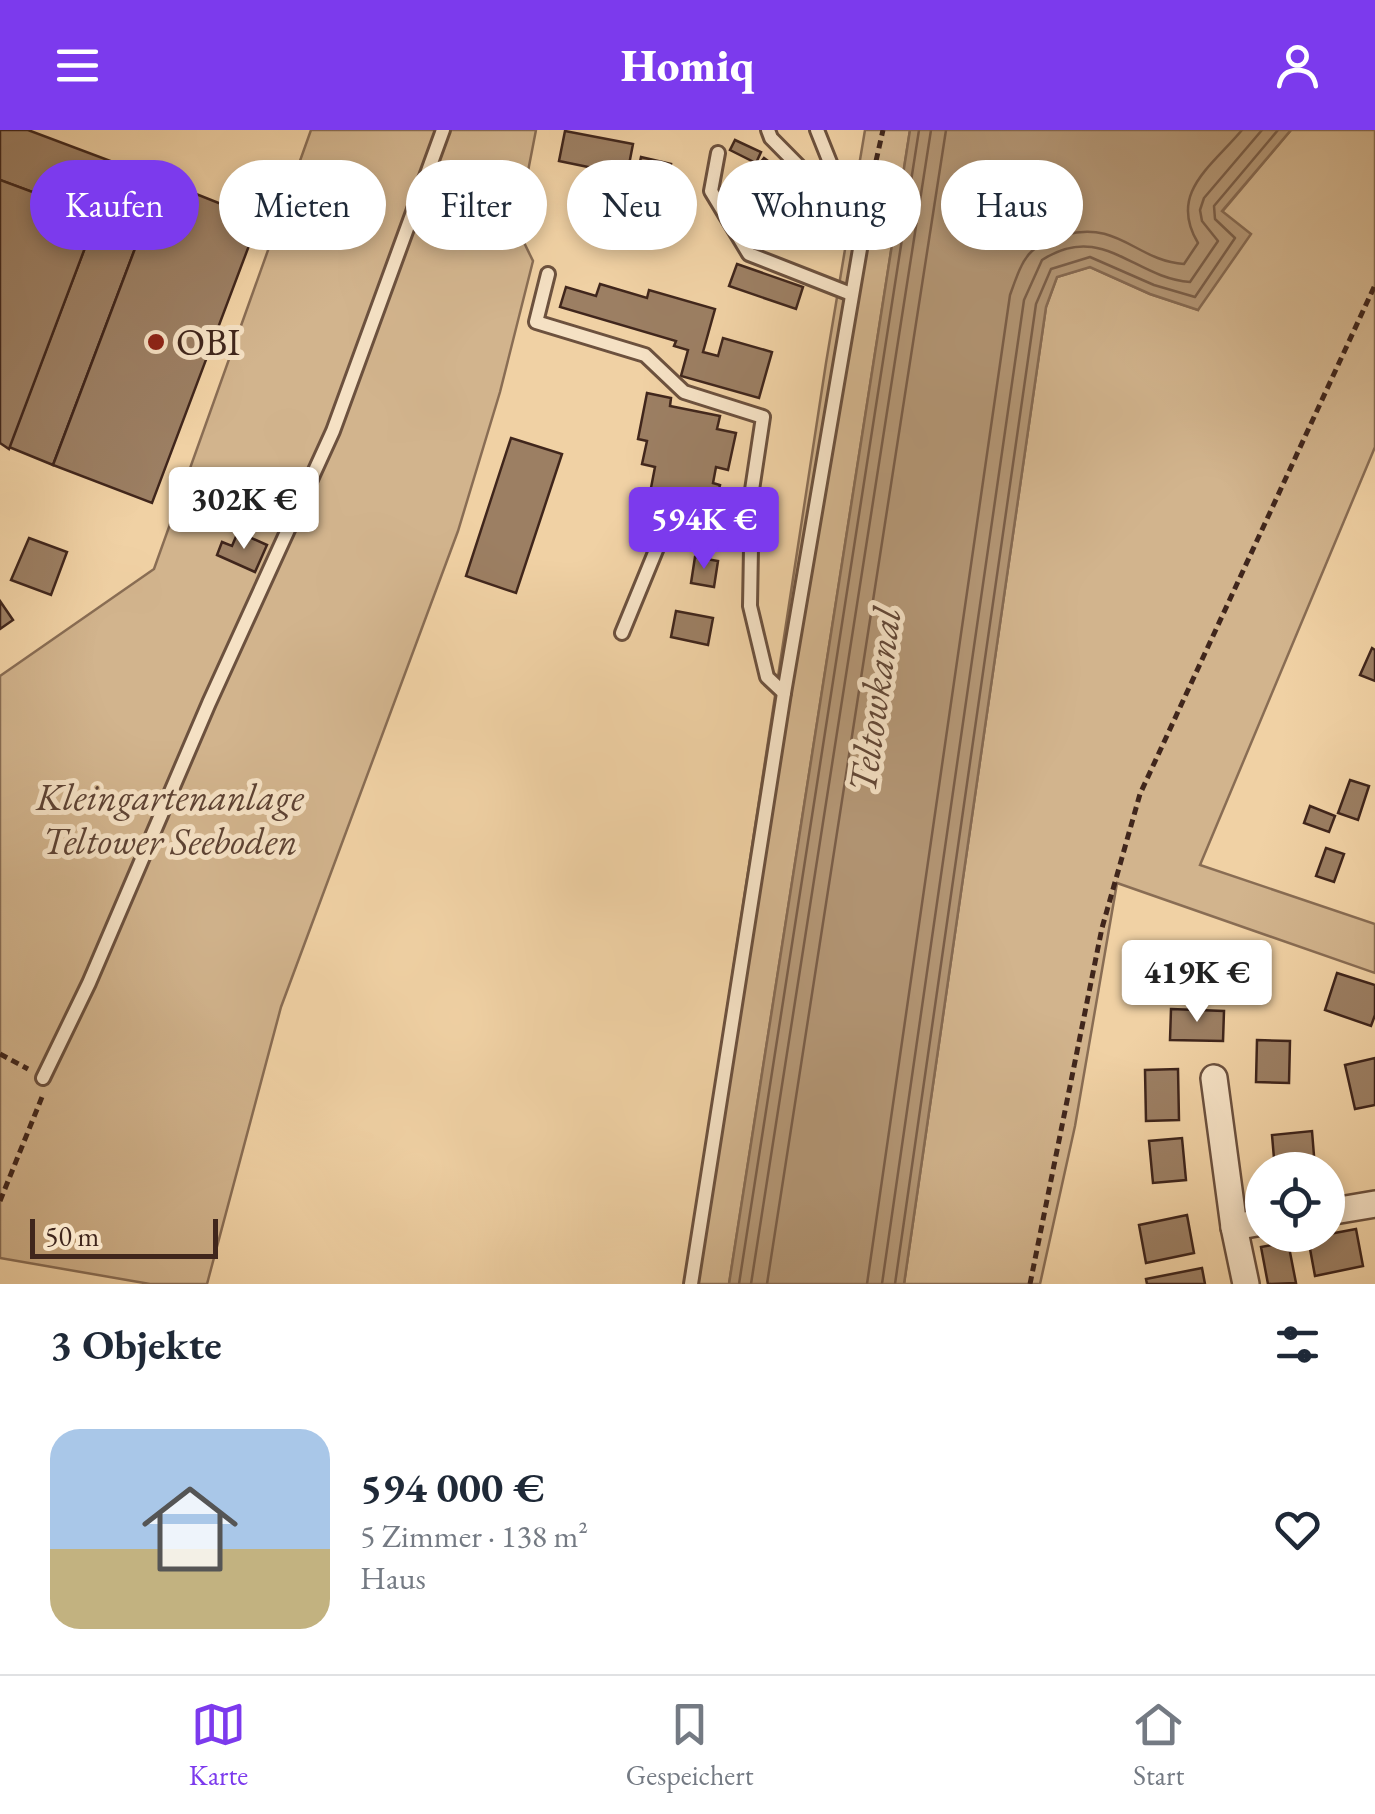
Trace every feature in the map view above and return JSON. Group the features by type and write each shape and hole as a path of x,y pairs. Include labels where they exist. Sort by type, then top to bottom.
{"street":[{"path":"1214,1078 1234,1227 1246,1284"},
{"path":"1345,1209 1375,1204"},
{"path":"1234,1227 1245,1225"}],"lane":[{"path":"43,1078 333,431 443,130"},
{"path":"768,130 794,160"},
{"path":"816,130 829,160"},
{"path":"718,154 711,191 749,254 851,294"},
{"path":"691,1284 784,693 859,250"},
{"path":"548,274 536,322 645,355 684,392 764,418 752,490 750,606 767,677 784,693"},
{"path":"622,633 668,521 686,514 752,522"}],"path":[{"path":"876,160 883,130"},
{"path":"1030,1284 1102,928 1140,794 1375,285"},
{"path":"0,1054 49,1082 0,1202"}],"green space":[{"name":"Kleingartenanlage Teltower Seeboden","path":"311,130 536,130 530,160 406,160 406,250 528,250 533,261 500,392 458,531 281,1007 207,1284 150,1284 0,1258 0,676 154,569 268,250 386,250 386,160 300,160"},
{"path":"865,130 910,130 905,160 860,160"},
{"path":"1291,130 1375,130 1375,447 1200,865 1375,924 1375,973 1117,883 1075,1126 1040,1284 904,1284 1046,307 1057,277 1090,267 1198,310 1222,212"},
{"path":"845,250 891,250 729,1284 685,1284"}],"water":[{"name":"Teltowkanal","path":"910,130 1291,130 1222,211 1251,234 1198,310 1090,267 1057,277 1046,307 904,1284 729,1284 891,250 921,250 921,160 905,160"}],"building":[{"path":"0,130 28,130 108,160 30,160 30,191 0,180"},
{"path":"565,131 633,144 630,160 559,161"},
{"path":"735,140 761,152 757,160 750,160 730,150"},
{"name":"OBI","path":"0,180 30,191 30,250 84,250 9,449 0,443"},
{"name":"OBI","path":"199,195 219,203 219,250 247,250 152,503 53,465 134,250 199,250"},
{"path":"84,250 134,250 53,465 9,447"},
{"path":"737,264 803,287 796,309 729,286"},
{"path":"600,284 647,298 649,290 715,309 703,352 718,356 723,338 772,352 759,398 681,376 688,350 674,346 676,341 560,307 566,287 596,296"},
{"path":"647,393 671,398 670,406 720,416 717,429 736,433 728,470 716,467 713,483 720,485 715,506 650,493 655,467 642,464 647,441 638,439"},
{"path":"511,438 562,454 516,593 466,576"},
{"path":"238,532 267,545 255,572 217,555 222,542 232,546"},
{"path":"29,538 67,552 51,595 11,580"},
{"path":"695,557 718,561 714,587 691,583"},
{"path":"0,601 13,620 0,629"},
{"path":"676,611 713,618 708,645 671,637"},
{"path":"1372,648 1375,650 1375,681 1360,675"},
{"path":"1350,780 1369,786 1358,820 1338,813"},
{"path":"1310,806 1335,816 1329,832 1304,823"},
{"path":"1326,848 1344,854 1334,882 1316,876"},
{"path":"1337,973 1375,985 1371,1026 1325,1010"},
{"path":"1171,1009 1224,1011 1223,1041 1170,1040"},
{"path":"1257,1040 1290,1041 1289,1083 1256,1082"},
{"path":"1375,1058 1375,1105 1355,1109 1345,1065"},
{"path":"1178,1069 1179,1120 1146,1121 1145,1070"},
{"path":"1312,1131 1314,1152 1273,1152 1272,1135"},
{"path":"1182,1138 1186,1180 1153,1183 1149,1141"},
{"path":"1187,1215 1194,1253 1146,1263 1139,1225"},
{"path":"1356,1229 1363,1266 1315,1276 1311,1252 1345,1252 1345,1231"},
{"path":"1262,1252 1290,1252 1296,1283 1268,1284"},
{"path":"1202,1268 1205,1284 1147,1284 1146,1279"}],"place":[{"name":"OBI","path":"156,342"}]}
